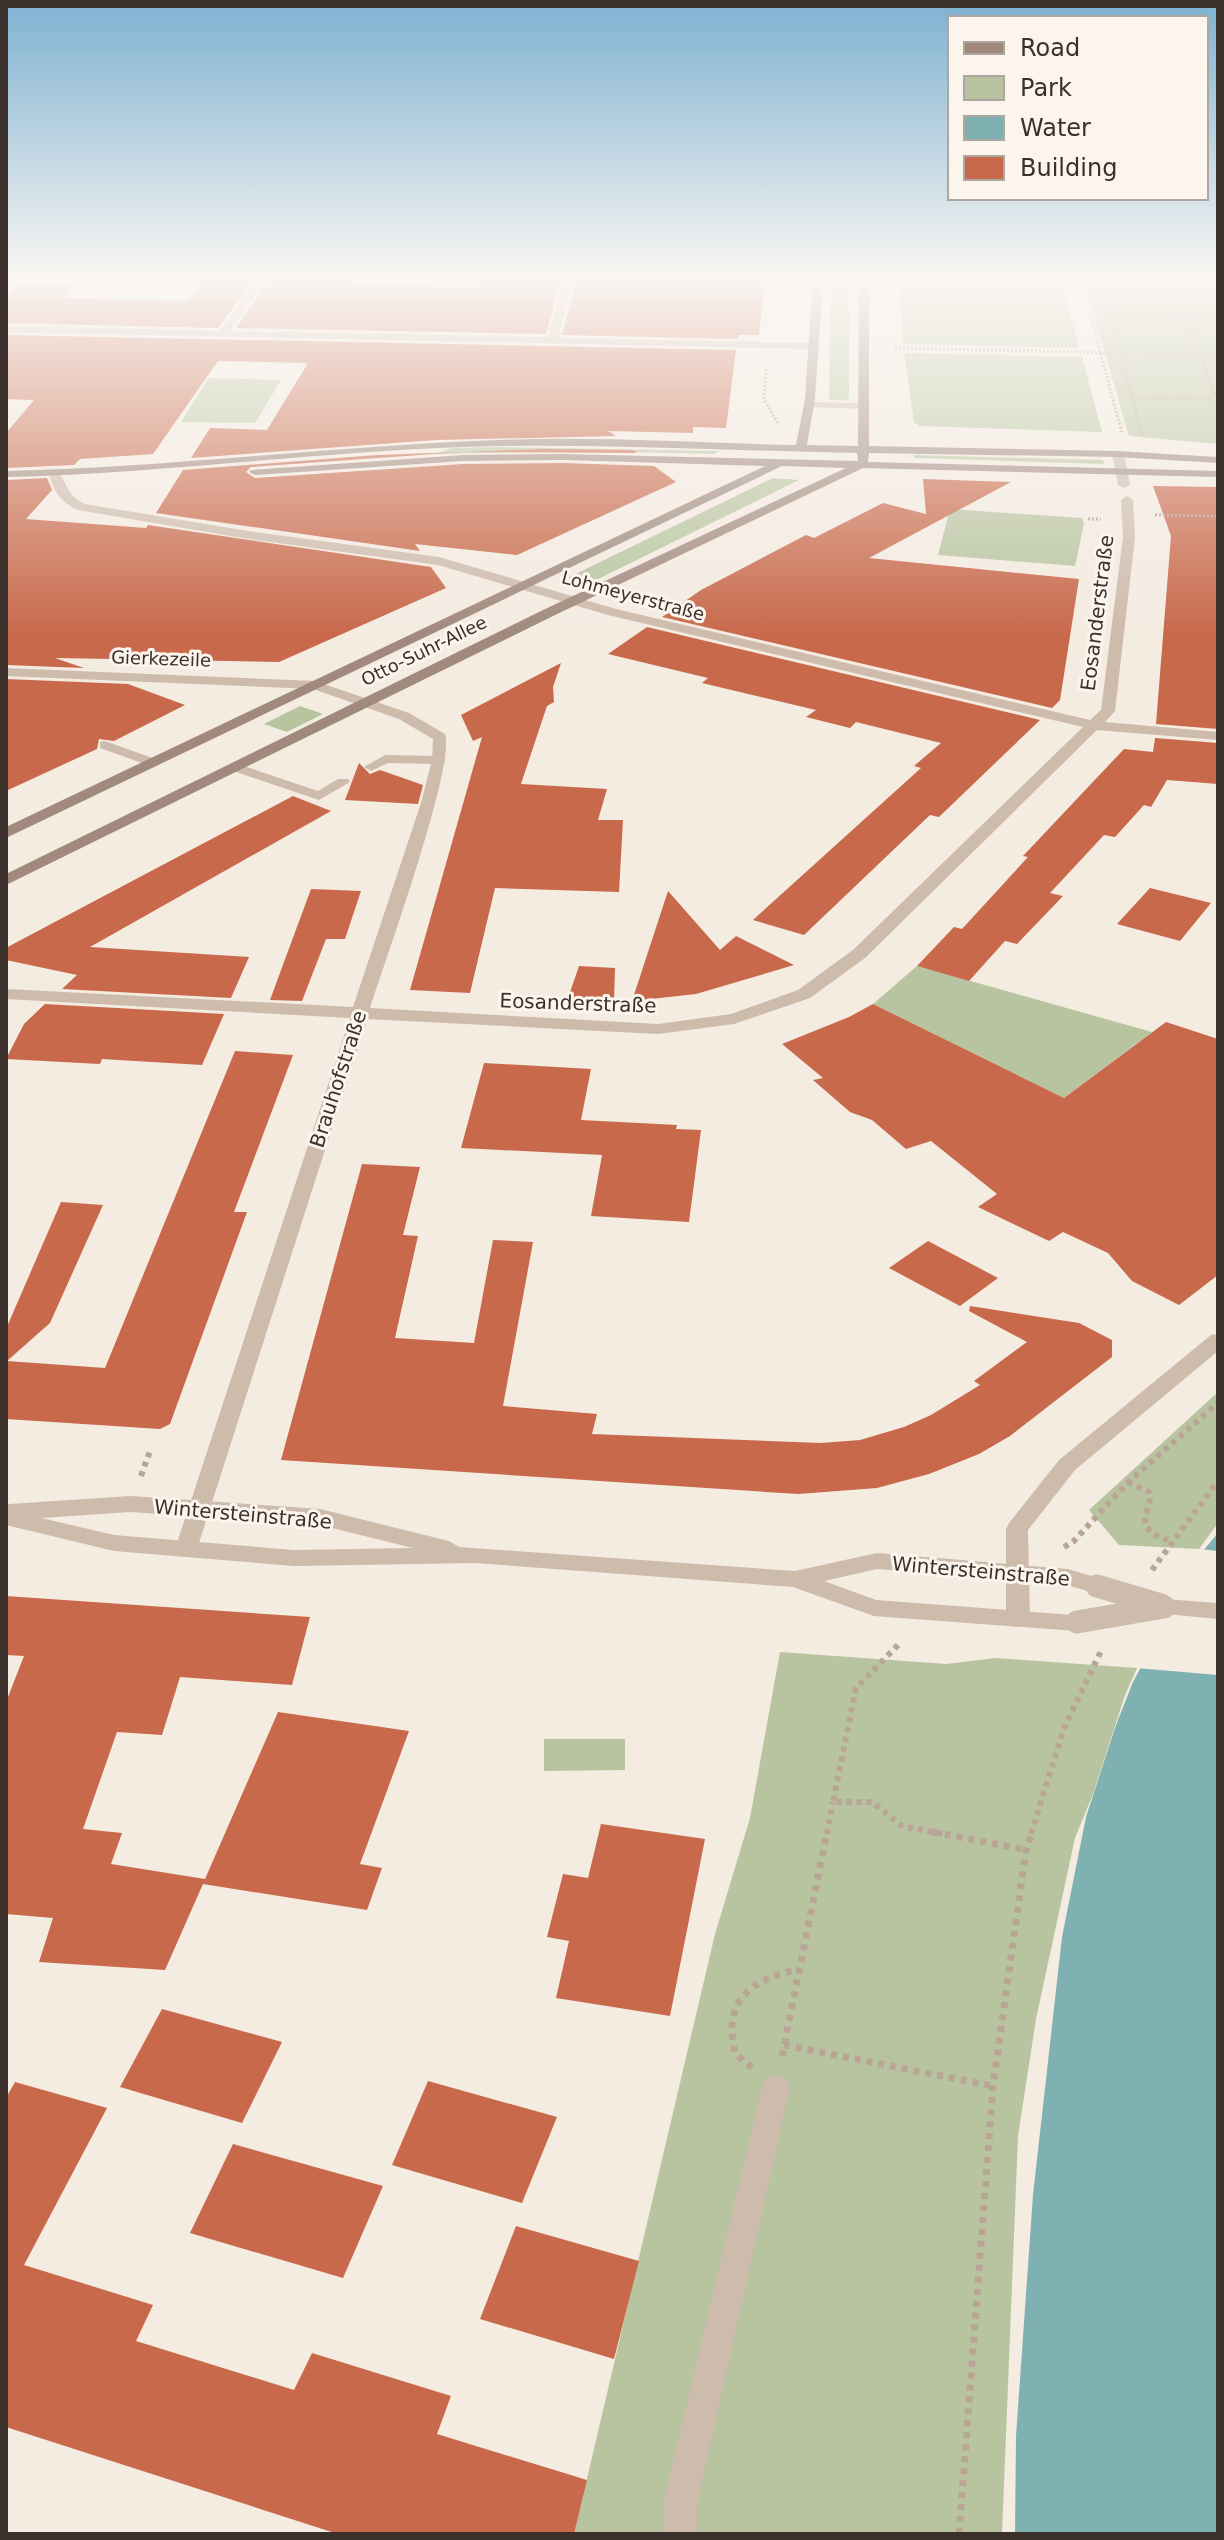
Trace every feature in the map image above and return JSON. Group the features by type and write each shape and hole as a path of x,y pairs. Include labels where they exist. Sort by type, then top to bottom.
{"main road":[{"path":"801,448 810,398"},
{"path":"862,464 865,398"},
{"path":"6,485 330,452 491,443 1118,454 1218,460"},
{"name":"Otto-Suhr-Allee","path":"6,833 782,462 801,448"},
{"path":"6,474 56,479 478,458 782,462 1218,474"},
{"name":"Otto-Suhr-Allee","path":"6,880 575,600 862,464"}],"street":[{"path":"809,404 865,406"},
{"path":"1118,454 1124,485"},
{"name":"Lohmeyerstraße","path":"56,479 68,500 82,507 242,534 439,561 613,612 1092,725 1218,736"},
{"name":"Eosanderstraße","path":"6,994 658,1029 734,1019 804,994 859,954 1108,711 1129,537 1127,500"},
{"name":"Gierkezeile","path":"6,672 315,685"},
{"path":"315,685 404,716 440,737 439,760 385,759 371,767"},
{"path":"105,745 153,763"},
{"name":"Brauhofstraße","path":"186,1549 428,803 439,760"},
{"path":"235,767 319,796 343,782"},
{"path":"1018,1619 1017,1529 1067,1465 1218,1340"},
{"name":"Wintersteinstraße","path":"6,1514 130,1504 320,1517 476,1555"},
{"name":"Wintersteinstraße","path":"6,1514 114,1543 186,1549 308,1559 476,1555 795,1579 874,1608 1077,1622 1164,1607"},
{"name":"Wintersteinstraße","path":"795,1579 877,1561 1068,1577 1164,1607 1218,1611"},
{"path":"680,2534 680,2504 776,2087"}],"path":[{"path":"764,398 778,422 774,430"},
{"path":"1112,398 1124,441"},
{"path":"1132,398 1142,435"},
{"path":"1153,398 1217,400"},
{"path":"1165,514 1218,516"},
{"path":"1073,1542 1128,1482 1218,1403"},
{"path":"1146,1578 1218,1481"},
{"path":"1128,1482 1149,1492 1151,1498 1143,1513 1147,1528 1154,1536 1172,1542"},
{"path":"959,2534 993,2086 1026,1850 1064,1728 1105,1643"},
{"path":"898,1645 856,1688 784,2045 993,2086"},
{"path":"833,1802 872,1802 902,1826 1026,1850"},
{"path":"776,2087 735,2053 731,2022 741,1998 750,1990 770,1975 798,1969"}],"green space":[{"path":"197,398 270,398 255,423 181,422"},
{"path":"829,398 849,398 844,401"},
{"path":"910,398 1093,398 1102,432 920,426 914,422"},
{"path":"1118,398 1218,398 1218,444 1129,436"},
{"path":"451,448 720,451 714,454 582,451 436,454"},
{"path":"914,455 1103,460 1104,464 914,458"},
{"path":"773,478 799,480 588,584 567,578"},
{"path":"950,509 1082,518 1084,524 1075,566 938,555"},
{"path":"300,706 323,714 287,732 264,724"},
{"path":"917,966 1152,1032 1064,1098 873,1004"},
{"path":"1218,1392 1218,1523 1199,1549 1119,1545 1089,1510"},
{"path":"780,1652 946,1664 996,1658 1137,1668 1075,1838 1036,2019 1018,2136 1002,2534 574,2534 715,1934 750,1818"},
{"path":"544,1739 625,1739 625,1770 544,1771"}],"water":[{"path":"1218,1533 1218,2534 1015,2534 1016,2436 1033,2195 1062,1937 1086,1817 1133,1682 1203,1551"}],"pier":[{"path":"1200,1549 1218,1551 1218,1675 1136,1668"}],"building":[{"path":"192,398 153,454 80,459 74,465 6,468 6,433 34,400 6,399"},
{"path":"287,398 730,398 726,428 693,427 693,433 608,431 616,436 436,440 191,458 210,428 267,430"},
{"path":"545,449 633,450 637,453 463,452 251,467 246,472 255,478 463,464 563,463 654,466 676,482 517,555 415,544 420,551 156,513 183,470 377,455"},
{"path":"47,478 52,490 26,519 146,528 148,525 431,567 446,588 279,662 55,658 84,668 6,665 6,480"},
{"path":"923,479 1011,482 869,558 1079,579 1060,700 1052,708 662,617 701,590 806,535 814,538 883,503 926,514"},
{"path":"1153,486 1218,487 1218,729 1156,724 1171,536"},
{"path":"647,627 1040,720 939,817 930,815 804,935 753,920 921,768 914,766 941,743 856,722 850,728 806,717 816,710 702,683 708,678 608,654"},
{"path":"561,663 553,687 554,702 547,706 521,784 607,789 598,820 623,820 619,892 495,888 470,993 410,990 482,737 473,741 461,715"},
{"path":"6,679 128,684 185,705 114,741 99,739 97,749 6,791"},
{"path":"1155,738 1218,743 1218,784 1167,780 1151,807 1144,805 1115,837 1104,835 1050,893 1063,896 1017,944 1005,941 969,981 917,966 954,927 962,929 1028,857 1023,856 1124,749 1153,752"},
{"path":"359,763 370,774 380,770 423,785 418,804 345,800"},
{"path":"293,796 331,811 90,947 249,957 231,998 62,989 77,975 6,960 6,948"},
{"path":"1150,888 1211,903 1180,941 1117,924"},
{"path":"311,889 361,891 345,939 326,939 302,1001 270,1000"},
{"path":"668,891 720,950 736,936 794,965 696,994 632,1001"},
{"path":"579,966 615,968 614,1000 568,998"},
{"path":"45,1004 224,1014 202,1065 102,1059 100,1064 6,1059 24,1024"},
{"path":"873,1004 1064,1098 1166,1022 1218,1039 1218,1275 1179,1305 1132,1281 1108,1253 1063,1232 1049,1241 978,1207 997,1194 931,1141 906,1149 872,1120 850,1112 813,1080 823,1078 782,1044"},
{"path":"235,1051 293,1055 234,1212 247,1212 170,1424 160,1429 6,1419 6,1329 61,1202 103,1205 50,1323 7,1361 105,1368"},
{"path":"484,1063 591,1069 581,1120 677,1125 676,1129 701,1130 689,1222 591,1216 602,1155 461,1148"},
{"path":"362,1164 420,1167 403,1235 418,1236 395,1338 474,1343 493,1240 533,1242 503,1406 597,1414 592,1434 821,1443 860,1440 904,1427 931,1415 980,1385 974,1381 1027,1342 969,1311 970,1306 1079,1323 1112,1340 1112,1357 1010,1436 979,1454 929,1474 877,1488 798,1494 281,1460"},
{"path":"928,1241 998,1278 960,1306 889,1268"},
{"path":"6,1596 310,1617 292,1685 180,1677 162,1735 117,1732 83,1829 122,1833 111,1864 205,1879 278,1712 409,1731 360,1864 382,1868 367,1910 203,1884 165,1970 39,1962 53,1918 6,1914 6,1702 24,1656 6,1655"},
{"path":"601,1824 705,1839 670,2016 556,1998 569,1941 547,1937 563,1874 588,1878"},
{"path":"162,2009 282,2042 242,2123 120,2087"},
{"path":"428,2081 557,2117 522,2203 392,2165"},
{"path":"15,2082 107,2108 24,2265 153,2305 136,2341 294,2390 312,2353 451,2396 437,2434 587,2480 574,2534 338,2534 6,2427 6,2098"},
{"path":"233,2144 383,2186 343,2278 190,2233"},
{"path":"516,2226 639,2261 614,2359 480,2319"}]}
